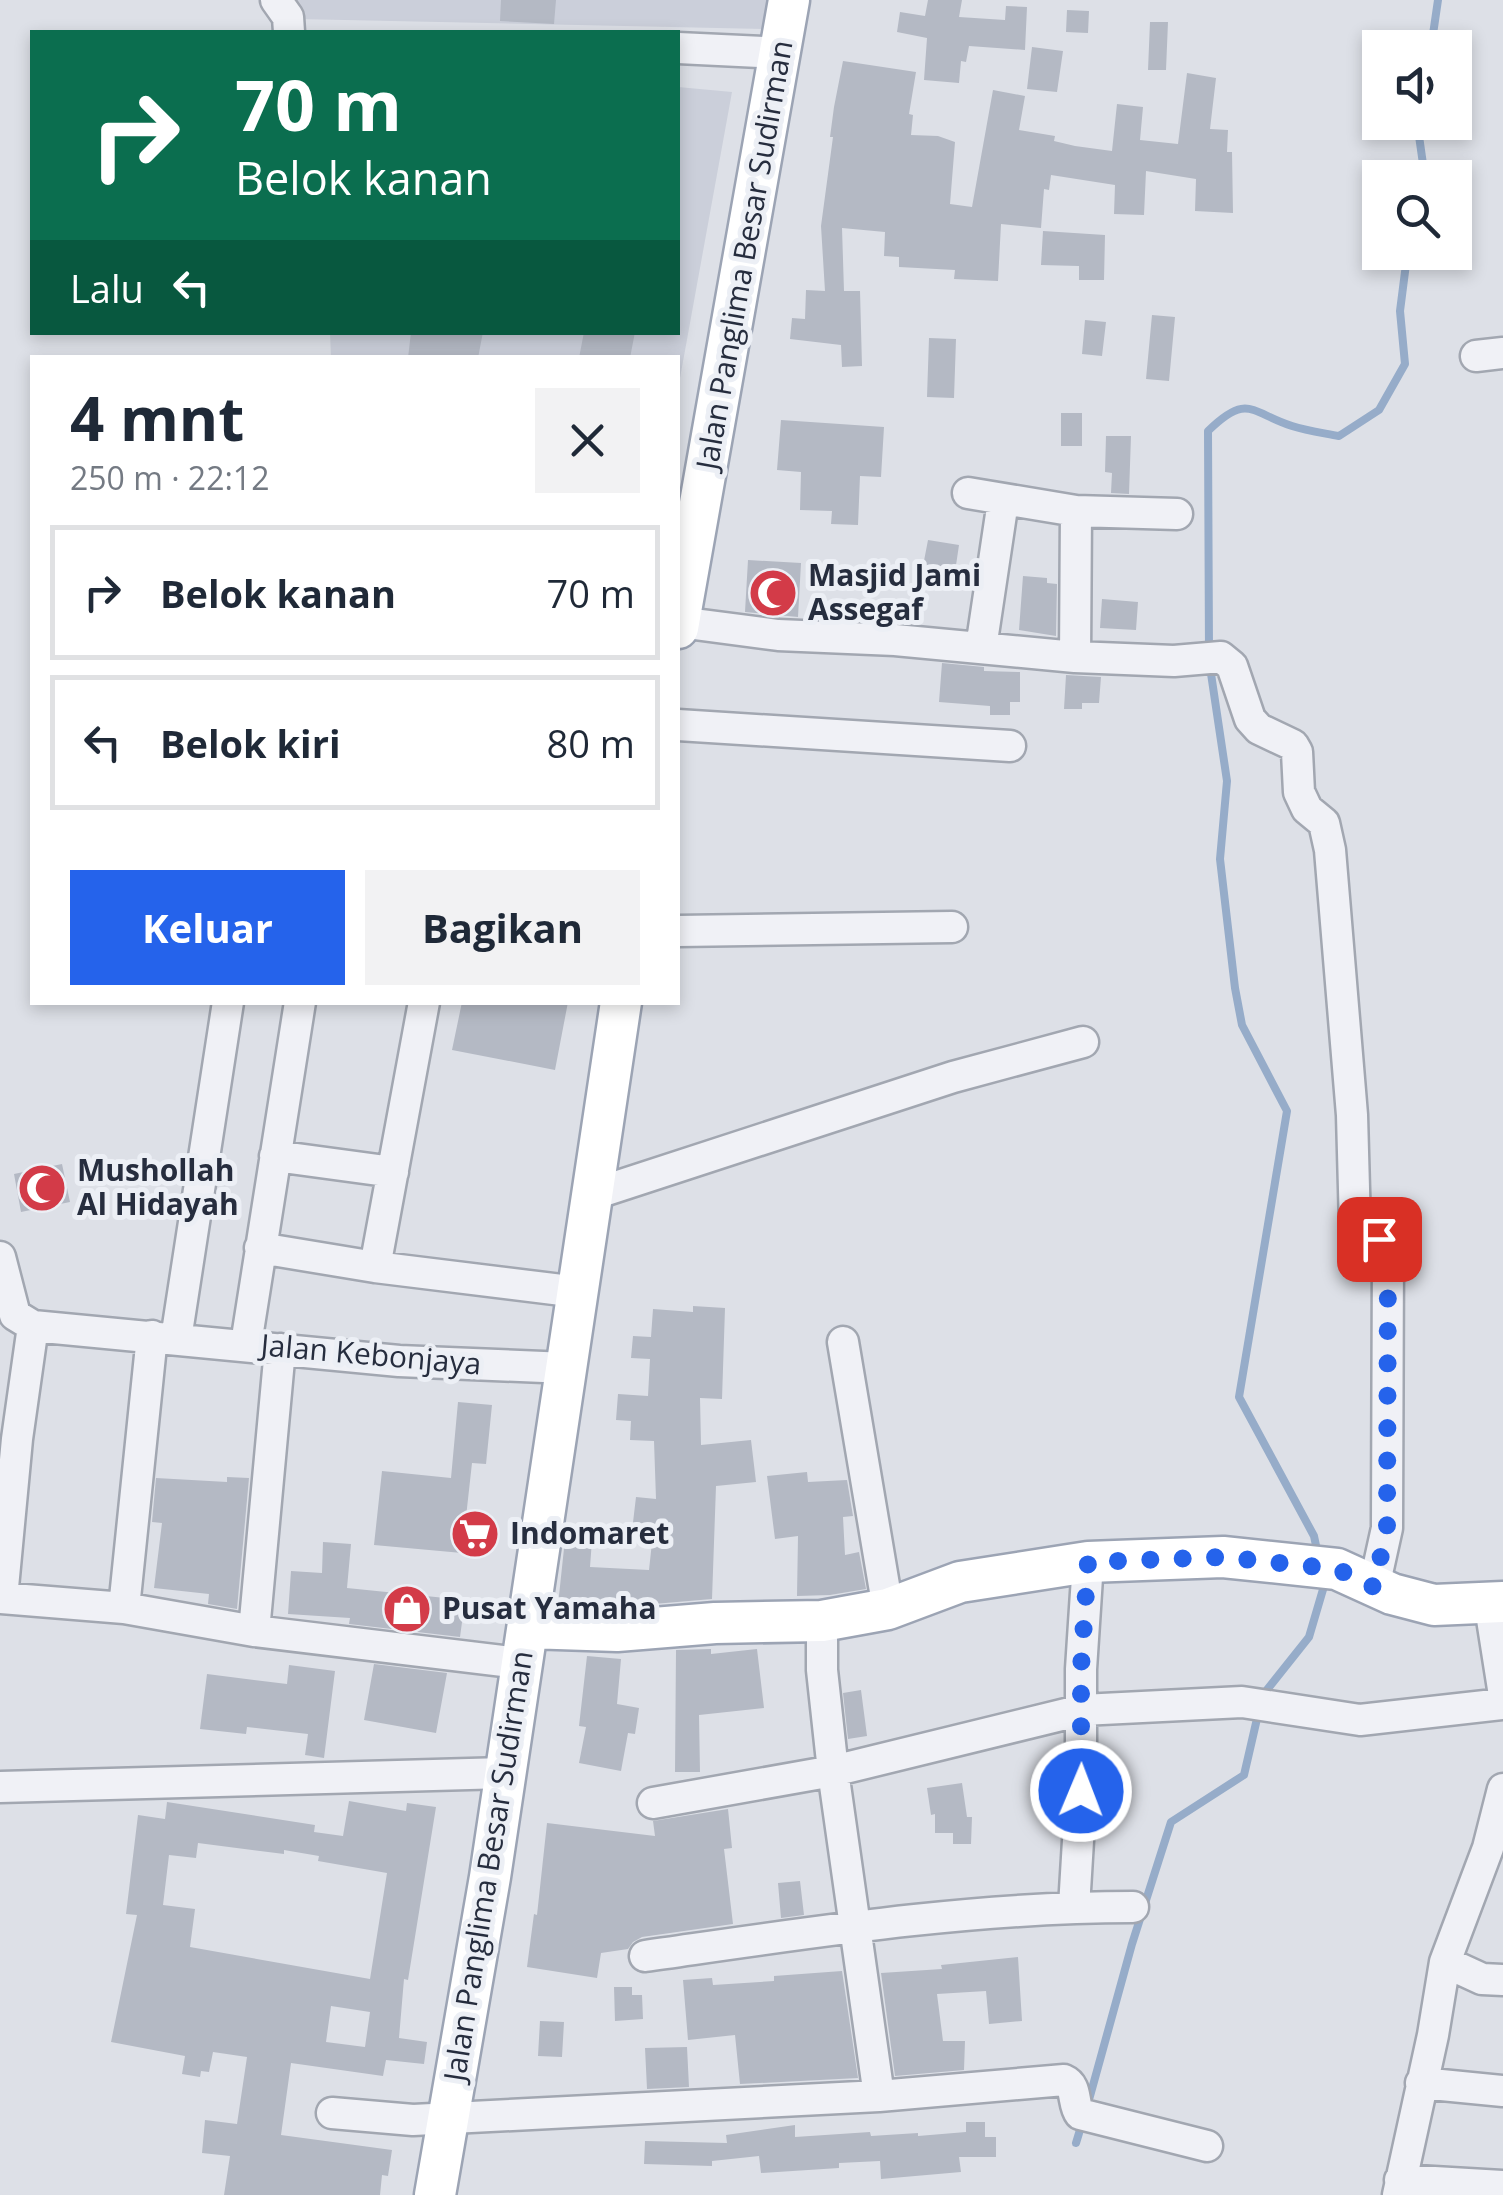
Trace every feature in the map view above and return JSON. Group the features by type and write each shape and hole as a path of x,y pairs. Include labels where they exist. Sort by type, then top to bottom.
{"main road":[{"name":"Jalan Panglima Besar Sudirman","path":"680,614 789,0"},
{"name":"Jalan Panglima Besar Sudirman","path":"435,2195 506,1773 620,1005"},
{"path":"524,1645 617,1631 715,1623 822,1621 888,1609 960,1582 1088,1562 1223,1557 1321,1568 1434,1605 1496,1601"}],"street":[{"path":"276,0 288,16 289,30"},
{"path":"680,48 782,53"},
{"path":"968,494 1076,510 1177,514"},
{"path":"981,648 1003,502"},
{"path":"1075,657 1076,510"},
{"path":"680,625 1075,657 1174,661 1210,657 1232,666 1250,719 1259,729 1293,745 1299,792 1307,809 1324,822 1328,839 1352,1115 1355,1226 1386,1243 1388,1248 1387,1528 1374,1587"},
{"path":"680,725 1010,746"},
{"path":"680,931 952,927"},
{"path":"124,1608 164,1337 227,1005"},
{"path":"246,1344 300,1005"},
{"path":"376,1267 423,1005"},
{"path":"594,1194 954,1077 1083,1042"},
{"path":"275,1156 393,1172"},
{"path":"260,1248 578,1292"},
{"path":"0,1257 16,1318 1,1598 124,1608 254,1631 524,1645"},
{"name":"Jalan Kebonjaya","path":"16,1318 57,1330 246,1344 399,1362 567,1368"},
{"path":"843,1342 888,1609"},
{"path":"254,1631 280,1349"},
{"path":"1074,1907 1088,1562"},
{"path":"1496,1601 1503,1689"},
{"path":"822,1621 822,1670 833,1771 879,2096"},
{"path":"653,1804 833,1771 1082,1710 1242,1702 1360,1720 1503,1704"},
{"path":"0,1787 506,1773"},
{"path":"1503,1789 1496,1849 1445,1962 1399,2187 1503,2186"},
{"path":"645,1956 855,1926 1074,1907 1134,1908"},
{"path":"1445,1962 1482,1979 1503,1980"},
{"path":"332,2113 397,2119 448,2118 879,2096 1064,2080 1073,2088 1076,2108 1089,2118 1207,2146"},
{"path":"1421,2084 1503,2091"}],"shaded area":[{"path":"295,0 770,0 765,29 298,19"},
{"path":"680,87 732,92 680,378 680,355 331,355 330,335 680,335"}],"building":[{"path":"501,0 556,0 554,24 500,21"},
{"path":"928,0 962,0 959,17 1005,20 1006,6 1027,7 1025,50 969,46 966,62 961,61 959,83 924,80 927,38 897,32 900,12 925,16"},
{"path":"1067,10 1089,11 1088,33 1066,32"},
{"path":"1150,22 1168,22 1166,70 1148,70"},
{"path":"1032,47 1063,51 1057,92 1027,89"},
{"path":"843,61 916,72 909,114 913,115 911,135 938,136 955,142 950,204 972,207 993,90 1025,96 1019,130 1055,136 1054,141 1075,146 1112,151 1117,104 1143,107 1140,140 1178,144 1187,73 1216,78 1210,129 1228,130 1233,213 1195,211 1196,179 1146,171 1144,215 1114,214 1115,185 1051,175 1049,190 1044,189 1041,228 1001,224 998,281 954,279 955,270 899,267 899,257 884,256 885,232 842,228 844,291 860,291 862,366 842,367 841,345 790,339 792,318 805,319 806,290 825,291 821,226"},
{"path":"1043,231 1105,235 1104,280 1079,280 1079,266 1041,265"},
{"path":"1152,315 1175,317 1169,381 1146,379"},
{"path":"1085,320 1106,322 1102,356 1082,354"},
{"path":"411,335 482,335 479,355 408,355"},
{"path":"583,335 634,335 631,355 580,355"},
{"path":"929,338 956,339 954,398 927,397"},
{"path":"1061,413 1082,413 1082,446 1061,446"},
{"path":"781,420 884,427 881,477 860,476 858,525 831,524 832,511 800,510 801,472 777,470"},
{"path":"1106,436 1131,436 1129,494 1111,493 1112,473 1105,472"},
{"path":"928,540 959,545 955,572 923,566"},
{"name":"Masjid Jami Assegaf","path":"748,560 801,563 798,617 745,612"},
{"path":"1023,576 1047,578 1047,583 1057,584 1056,636 1019,630"},
{"path":"1102,599 1138,602 1136,630 1100,628"},
{"path":"942,663 984,667 984,671 1020,672 1020,702 1010,702 1010,715 990,715 990,706 939,702"},
{"path":"1066,675 1101,677 1099,703 1082,703 1082,709 1064,709"},
{"path":"461,1005 567,1005 555,1070 452,1050"},
{"name":"Mushollah Al Hidayah","path":"62,1164 70,1202 21,1212 14,1174"},
{"path":"693,1306 725,1308 722,1399 700,1398 701,1445 751,1440 756,1482 716,1486 712,1599 642,1605 558,1605 565,1539 592,1540 590,1567 649,1570 653,1533 632,1531 636,1497 656,1499 654,1441 630,1440 631,1421 616,1420 618,1394 648,1396 650,1359 631,1358 633,1336 651,1337 653,1309 693,1312"},
{"path":"458,1402 492,1405 486,1464 472,1463 462,1553 374,1545 382,1471 451,1478"},
{"path":"807,1472 808,1482 847,1480 853,1516 843,1517 845,1555 859,1552 866,1589 797,1596 798,1536 775,1539 767,1476"},
{"path":"227,1477 249,1478 237,1609 208,1604 209,1594 154,1588 162,1523 152,1522 156,1478 227,1482"},
{"path":"323,1542 351,1544 347,1588 465,1600 460,1637 349,1624 350,1618 288,1614 291,1571 322,1573"},
{"path":"711,1649 711,1654 757,1649 764,1708 699,1715 700,1772 675,1772 676,1650"},
{"path":"587,1656 621,1659 617,1704 639,1708 635,1734 628,1733 621,1771 579,1763 586,1727 579,1726"},
{"path":"374,1664 447,1673 436,1733 364,1720"},
{"path":"289,1665 335,1671 324,1758 305,1755 308,1734 247,1727 246,1734 200,1729 207,1674 287,1684"},
{"path":"861,1690 867,1736 848,1739 843,1693"},
{"path":"962,1783 967,1817 972,1817 971,1844 953,1844 953,1833 935,1833 935,1814 931,1815 927,1788"},
{"path":"349,1801 406,1811 407,1803 436,1807 408,1980 404,1979 399,2038 427,2042 424,2064 386,2060 383,2076 291,2063 281,2135 392,2150 388,2176 382,2175 380,2195 224,2195 230,2156 202,2153 205,2120 237,2124 247,2057 213,2052 209,2072 201,2071 200,2077 182,2074 185,2056 111,2042 137,1915 126,1914 138,1815 165,1819 167,1802 315,1825 314,1832 343,1836","holes":["198,1843 284,1854 284,1850 319,1856 318,1861 387,1873 370,1979 190,1947 195,1909 163,1905 169,1855 196,1858","331,2006 370,2012 365,2047 326,2042"]},
{"path":"728,1809 732,1848 724,1849 733,1924 642,1937 628,1949 601,1953 597,1978 527,1967 547,1823 655,1836 653,1821"},
{"path":"800,1881 804,1915 781,1918 778,1883"},
{"path":"1018,1957 1022,2021 989,2024 986,1991 937,1994 943,2041 965,2041 964,2070 895,2076 881,1973 942,1969 941,1965"},
{"path":"842,1971 858,2078 740,2084 735,2035 688,2040 683,1980 712,1978 713,1985"},
{"path":"614,1987 632,1987 632,1995 642,1995 643,2019 615,2021"},
{"path":"540,2021 564,2022 562,2057 538,2056"},
{"path":"687,2047 689,2087 647,2089 645,2048"},
{"path":"966,2122 985,2122 985,2137 996,2137 996,2157 959,2157 961,2172 881,2179 880,2161 761,2173 759,2156 712,2161 712,2166 644,2164 645,2141 727,2143 726,2135 795,2125 795,2137 870,2132 871,2136 918,2136 966,2132"}],"waterway":[{"path":"1434,30 1438,0"},
{"path":"1420,140 1422,160"},
{"path":"1209,653 1208,431 1232,412 1250,409 1298,428 1339,436 1379,410 1405,364 1400,311 1405,270"},
{"path":"1210,667 1227,781 1220,859 1235,988 1242,1025 1287,1111 1239,1397 1314,1536 1318,1555"},
{"path":"1262,1696 1309,1637 1323,1579"},
{"path":"1087,2107 1171,1822 1244,1775 1259,1710"},
{"path":"1076,2143 1083,2120"}],"place":[{"name":"Masjid Jami Assegaf","path":"773,593"},
{"name":"Mushollah Al Hidayah","path":"42,1188"},
{"name":"Indomaret","path":"475,1534"},
{"name":"Pusat Yamaha","path":"407,1609"}],"route":[{"path":"1081,1791 1081,1668 1088,1562 1223,1557 1337,1569 1374,1587 1387,1528 1389,1477 1388,1248 1379,1239"}]}
